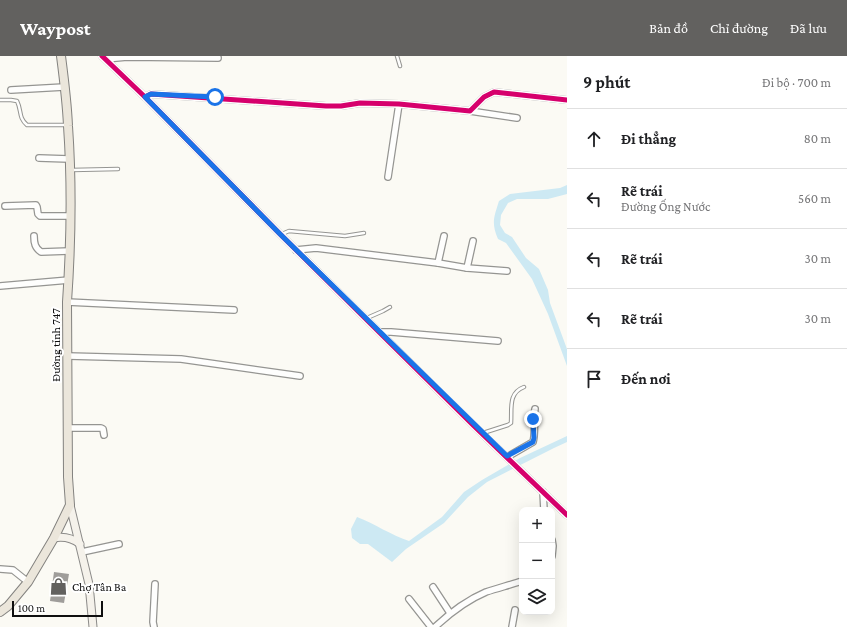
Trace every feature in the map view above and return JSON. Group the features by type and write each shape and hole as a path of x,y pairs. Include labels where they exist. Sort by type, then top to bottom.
{"main road":[{"name":"Đường tỉnh 747","path":"0,612 8,606 28,582 54,538 70,504 68,477 67,302 69,280 70,216 69,159 68,125 61,56"},
{"path":"70,504 89,584 93,627"},
{"path":"54,538 59,537 73,539 80,544"}],"street":[{"path":"104,57 218,58"},
{"path":"104,57 482,434 507,456 567,515"},
{"path":"11,90 64,87"},
{"path":"470,111 484,97 494,92 567,100"},
{"path":"145,97 151,94 326,106 341,106 360,103 399,104 470,111 517,118"},
{"path":"388,177 399,104"},
{"path":"39,158 69,159"},
{"path":"5,206 36,205 40,216 70,216"},
{"path":"34,236 34,243 40,252 69,251"},
{"path":"438,263 444,236"},
{"path":"467,268 473,241"},
{"path":"296,250 316,248 467,268 507,271"},
{"path":"0,286 69,280"},
{"path":"67,302 234,310"},
{"path":"381,332 498,341"},
{"path":"68,356 181,359 300,376"},
{"path":"507,456 533,442 534,409"},
{"path":"68,428 101,428 103,429 104,435"},
{"path":"543,492 544,507"},
{"path":"82,552 119,544"},
{"path":"0,569 13,570 28,582"},
{"path":"435,627 450,613 473,598 519,582"},
{"path":"154,627 155,584"},
{"path":"433,587 450,613"},
{"path":"409,599 432,627"},
{"path":"512,627 515,610"}],"lane":[{"path":"397,56 400,66"},
{"path":"0,100 17,101 20,107 21,120 26,125 68,125"},
{"path":"69,170 118,169"},
{"path":"280,234 289,231 345,236 364,233"},
{"path":"366,318 390,307"},
{"path":"482,434 511,423 512,397 518,389 524,387"}],"water":[{"path":"567,185 567,194 548,199 517,199 508,203 501,215 500,225 505,233 512,237 526,258 539,269 548,290 550,303 567,349 567,366 548,314 532,279 506,243 498,239 494,229 494,224 499,201 510,194 560,188"},
{"path":"567,436 567,442 487,482 468,497 444,523 406,549 392,562 368,544 360,544 352,538 351,529 357,517 409,541 442,517 464,492 482,480 520,458"}],"building":[{"name":"Chợ Tân Ba","path":"54,572 69,574 64,603 50,601"}],"cycle path":[{"path":"102,56 145,97 280,234 473,425 567,515"},
{"path":"145,97 151,94 326,106 341,106 360,103 399,104 470,111 484,97 494,92 567,100"}],"place":[{"name":"Chợ Tân Ba","path":"59,587"}],"route":[{"path":"215,97 151,94 145,97 280,234 473,425 507,456 533,442 533,419"}]}
